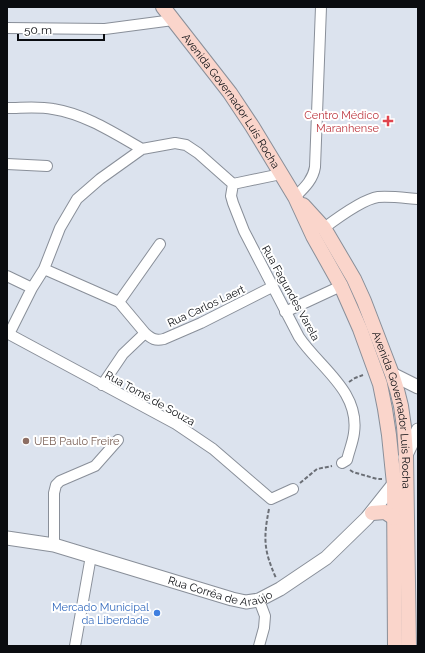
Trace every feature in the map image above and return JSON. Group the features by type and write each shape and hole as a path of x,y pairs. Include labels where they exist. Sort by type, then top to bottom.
{"main road":[{"name":"Avenida Governador Luís Rocha","path":"163,7 230,93 296,197 324,228 354,279 376,330 392,374 401,406 406,455 413,630 409,646"},
{"name":"Avenida Governador Luís Rocha","path":"296,197 313,236 341,286 360,329 380,384 389,435 394,484 395,646"},
{"path":"372,513 385,512 394,518"}],"street":[{"path":"296,197 310,181 315,167 321,7"},
{"path":"7,28 105,30 173,20"},
{"path":"7,108 52,108 69,113 88,119 142,149"},
{"path":"8,333 44,269 60,228 77,199 100,179 142,149 176,143 186,145 198,153 233,184 281,174"},
{"path":"7,164 47,166"},
{"name":"Rua Fagundes Varela","path":"233,184 231,196 244,231 285,312 307,349 342,387 349,398 354,417 354,432 347,460 342,463"},
{"path":"324,228 346,212 374,198 418,199"},
{"path":"119,302 160,244"},
{"path":"44,269 119,302 146,333 123,354 102,385"},
{"path":"7,276 32,288"},
{"path":"285,312 341,286"},
{"name":"Rua Carlos Laert","path":"146,333 153,339 164,339 201,323 272,287"},
{"name":"Rua Tomé de Souza","path":"8,333 176,424 213,449 271,499"},
{"path":"392,374 418,387"},
{"name":"Rua Corrêa de Araújo","path":"7,538 54,545 232,599 246,602 259,600 280,589 326,558 372,513 394,484 418,430"},
{"path":"54,545 54,493 56,485 60,481 95,466 118,440"},
{"path":"271,499 293,489"},
{"path":"75,646 91,556"},
{"path":"259,600 265,616 264,628 259,646"}],"path":[{"path":"342,387 355,378 366,375"},
{"path":"293,489 317,469 342,463"},
{"path":"353,472 377,479"},
{"path":"271,499 264,540 268,560 280,589"}],"place":[{"name":"Centro Médico Maranhense","path":"388,121"},
{"name":"UEB Paulo Freire","path":"26,441"},
{"name":"Mercado Municipal da Liberdade","path":"157,613"}]}
